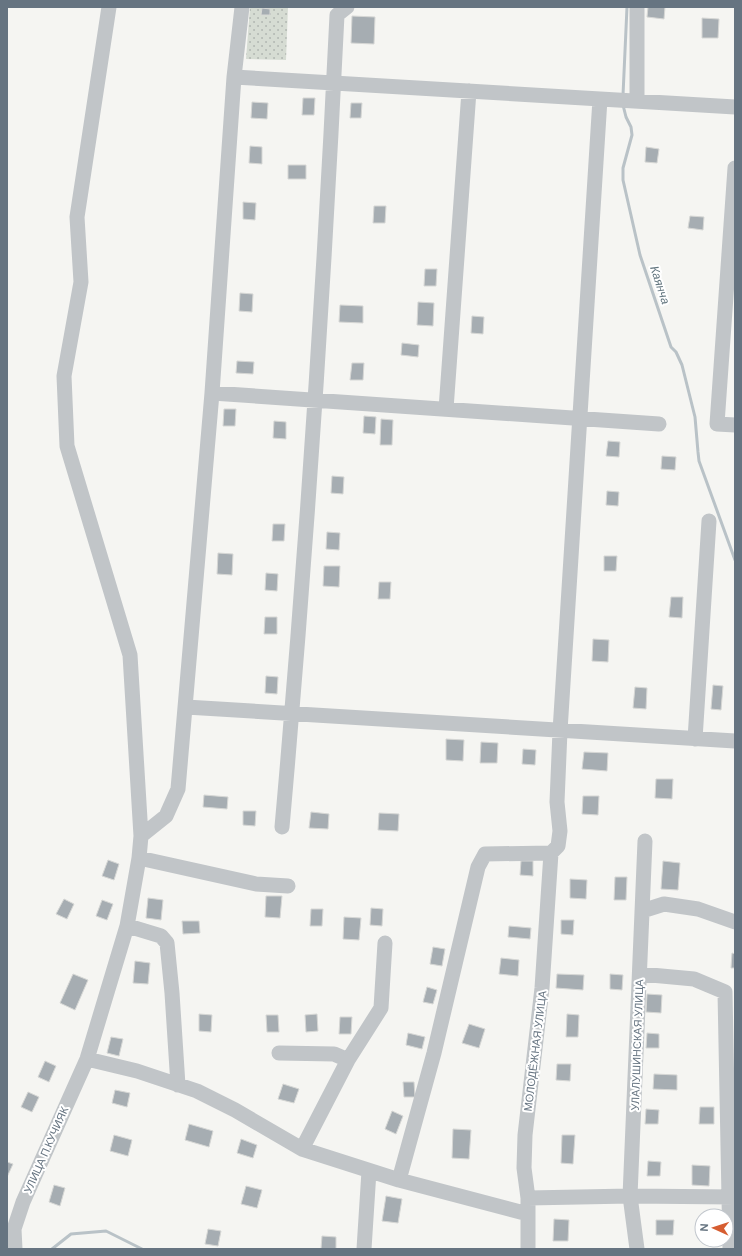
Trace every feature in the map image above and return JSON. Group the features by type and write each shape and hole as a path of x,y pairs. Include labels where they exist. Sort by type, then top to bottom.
{"street":[{"name":"УЛИЦА П.КУЧИЯК","path":"13,1235 23,1202 87,1059 128,926 141,836 130,655 67,446 64,384 64,376 81,282 77,217 109,7"},
{"path":"141,836 166,816 178,789 212,393 234,77 242,7"},
{"path":"282,827 292,714 315,399 337,15 347,7"},
{"path":"637,7 637,101"},
{"path":"234,77 735,107"},
{"path":"446,409 468,91"},
{"path":"399,1180 434,1053 478,867 484,854 551,853 558,846 560,831 557,802 560,731 600,99"},
{"path":"735,168 717,424 735,425"},
{"path":"212,393 659,424"},
{"path":"695,739 709,521"},
{"path":"186,707 735,741"},
{"name":"УЛАЛУШИНСКАЯ УЛИЦА","path":"638,1249 630,1196 645,841"},
{"name":"МОЛОДЁЖНАЯ УЛИЦА","path":"528,1249 528,1198 524,1168 525,1136 542,988 551,853"},
{"path":"139,858 256,884 288,886"},
{"path":"642,911 664,904 698,909 735,922"},
{"path":"128,926 160,936 167,943 178,1084"},
{"path":"302,1149 348,1060 380,1008 385,943"},
{"path":"640,974 694,979 725,992 732,1198 730,1249"},
{"path":"279,1053 334,1054 348,1060"},
{"path":"87,1059 137,1070 196,1091 234,1110 302,1149 399,1180 528,1214"},
{"path":"364,1249 369,1171"},
{"path":"528,1198 630,1196 732,1198"}],"shaded area":[{"path":"250,7 288,7 286,60 246,59"}],"building":[{"path":"648,7 665,7 664,19 647,17"},
{"path":"262,8 270,9 270,15 261,15"},
{"path":"352,16 375,17 374,44 351,43"},
{"path":"702,18 719,19 718,38 702,38"},
{"path":"303,98 315,98 314,115 302,115"},
{"path":"252,102 268,103 267,119 251,118"},
{"path":"351,103 362,103 361,118 350,118"},
{"path":"250,146 262,147 262,164 249,163"},
{"path":"646,147 659,149 657,163 645,162"},
{"path":"288,165 306,165 306,179 288,179"},
{"path":"243,202 256,203 255,220 243,219"},
{"path":"374,206 386,206 385,223 373,223"},
{"path":"690,216 704,217 703,230 688,228"},
{"path":"425,269 437,269 436,286 424,286"},
{"path":"240,293 253,294 252,312 239,311"},
{"path":"418,302 434,303 433,326 417,325"},
{"path":"340,305 363,306 363,323 339,322"},
{"path":"472,316 484,317 483,334 471,333"},
{"path":"402,343 419,345 418,357 401,355"},
{"path":"237,361 254,362 253,374 236,373"},
{"path":"352,363 364,363 363,380 350,380"},
{"path":"224,409 236,409 235,426 223,426"},
{"path":"364,416 376,417 375,434 363,433"},
{"path":"381,419 393,420 392,445 380,445"},
{"path":"274,421 286,422 286,439 273,438"},
{"path":"608,441 620,442 619,457 606,456"},
{"path":"662,456 676,457 675,470 661,469"},
{"path":"332,476 344,477 343,494 331,493"},
{"path":"607,491 619,492 618,506 606,505"},
{"path":"273,524 285,524 284,541 272,541"},
{"path":"327,532 340,533 339,550 326,549"},
{"path":"218,553 233,554 232,575 217,574"},
{"path":"604,556 617,556 616,571 604,571"},
{"path":"324,566 340,566 339,587 323,586"},
{"path":"266,573 278,574 277,591 265,590"},
{"path":"379,582 391,582 390,599 378,599"},
{"path":"671,597 683,597 682,618 669,617"},
{"path":"265,617 277,617 277,634 264,634"},
{"path":"593,639 609,640 608,662 592,661"},
{"path":"266,676 278,677 277,694 265,693"},
{"path":"713,685 723,686 721,710 711,709"},
{"path":"635,687 647,688 646,709 633,708"},
{"path":"446,739 464,740 463,761 446,760"},
{"path":"481,742 498,743 497,763 480,763"},
{"path":"523,749 536,750 535,765 522,764"},
{"path":"584,752 608,753 607,771 582,769"},
{"path":"656,779 673,779 672,799 655,798"},
{"path":"204,795 228,797 227,809 203,807"},
{"path":"583,796 599,796 598,815 582,814"},
{"path":"243,811 256,811 255,826 243,825"},
{"path":"311,812 329,814 328,829 309,828"},
{"path":"379,813 399,814 398,831 378,830"},
{"path":"108,860 119,864 114,880 102,876"},
{"path":"521,861 533,861 533,876 520,875"},
{"path":"663,861 680,863 678,890 661,889"},
{"path":"615,877 627,877 626,900 614,900"},
{"path":"570,879 587,880 586,899 570,898"},
{"path":"266,896 282,896 280,918 265,917"},
{"path":"148,898 163,900 161,920 146,918"},
{"path":"64,899 74,904 67,919 56,914"},
{"path":"102,900 113,904 107,920 96,916"},
{"path":"371,908 383,909 382,926 370,925"},
{"path":"311,909 323,909 322,926 310,926"},
{"path":"344,917 361,918 359,940 343,939"},
{"path":"561,920 574,920 573,935 561,934"},
{"path":"182,921 199,921 200,933 183,934"},
{"path":"509,926 531,928 530,939 508,937"},
{"path":"433,947 445,949 442,966 430,964"},
{"path":"732,953 735,954 735,968 731,968"},
{"path":"501,958 519,960 518,976 499,974"},
{"path":"135,961 150,963 148,984 133,983"},
{"path":"73,974 88,980 75,1010 60,1003"},
{"path":"557,974 584,975 583,990 556,988"},
{"path":"610,974 623,975 622,990 610,989"},
{"path":"427,987 437,990 433,1004 423,1002"},
{"path":"647,994 662,995 661,1013 646,1012"},
{"path":"199,1014 212,1015 211,1032 199,1031"},
{"path":"317,1014 318,1031 306,1032 305,1015"},
{"path":"567,1014 579,1015 578,1037 566,1037"},
{"path":"266,1015 278,1015 279,1032 267,1032"},
{"path":"340,1017 352,1017 351,1034 339,1034"},
{"path":"469,1024 485,1029 479,1048 462,1043"},
{"path":"408,1033 425,1037 422,1049 406,1045"},
{"path":"647,1033 659,1034 659,1048 646,1048"},
{"path":"111,1037 123,1039 119,1056 107,1053"},
{"path":"45,1061 56,1066 49,1082 38,1077"},
{"path":"557,1064 571,1064 570,1081 556,1080"},
{"path":"654,1074 677,1075 677,1090 653,1089"},
{"path":"403,1082 414,1082 415,1097 404,1097"},
{"path":"283,1084 299,1089 294,1103 278,1099"},
{"path":"115,1090 130,1093 127,1107 112,1103"},
{"path":"28,1092 39,1097 32,1112 21,1107"},
{"path":"700,1107 714,1107 714,1124 699,1124"},
{"path":"646,1109 659,1110 658,1124 645,1124"},
{"path":"392,1111 403,1116 396,1134 385,1129"},
{"path":"189,1124 213,1131 209,1147 185,1140"},
{"path":"453,1129 471,1130 469,1159 452,1158"},
{"path":"114,1135 132,1140 128,1156 110,1151"},
{"path":"562,1135 575,1135 573,1164 561,1163"},
{"path":"241,1139 257,1145 253,1158 237,1153"},
{"path":"648,1161 661,1162 660,1176 647,1176"},
{"path":"7,1162 13,1164 7,1177"},
{"path":"692,1165 710,1166 709,1186 692,1185"},
{"path":"54,1185 65,1188 60,1206 49,1202"},
{"path":"246,1186 262,1190 257,1208 241,1204"},
{"path":"386,1196 402,1199 398,1223 382,1221"},
{"path":"554,1219 569,1220 568,1241 553,1241"},
{"path":"656,1220 674,1220 673,1235 656,1235"},
{"path":"208,1229 221,1231 218,1246 205,1244"},
{"path":"322,1236 336,1237 336,1249 321,1249"}],"waterway":[{"name":"Каянча","path":"623,95 627,7"},
{"name":"Каянча","path":"623,105 626,117 631,127 632,135 623,168 623,180 640,255 671,347 676,352 682,365 695,417 699,461 735,560"},
{"path":"52,1249 71,1234 106,1231 142,1249"}]}
